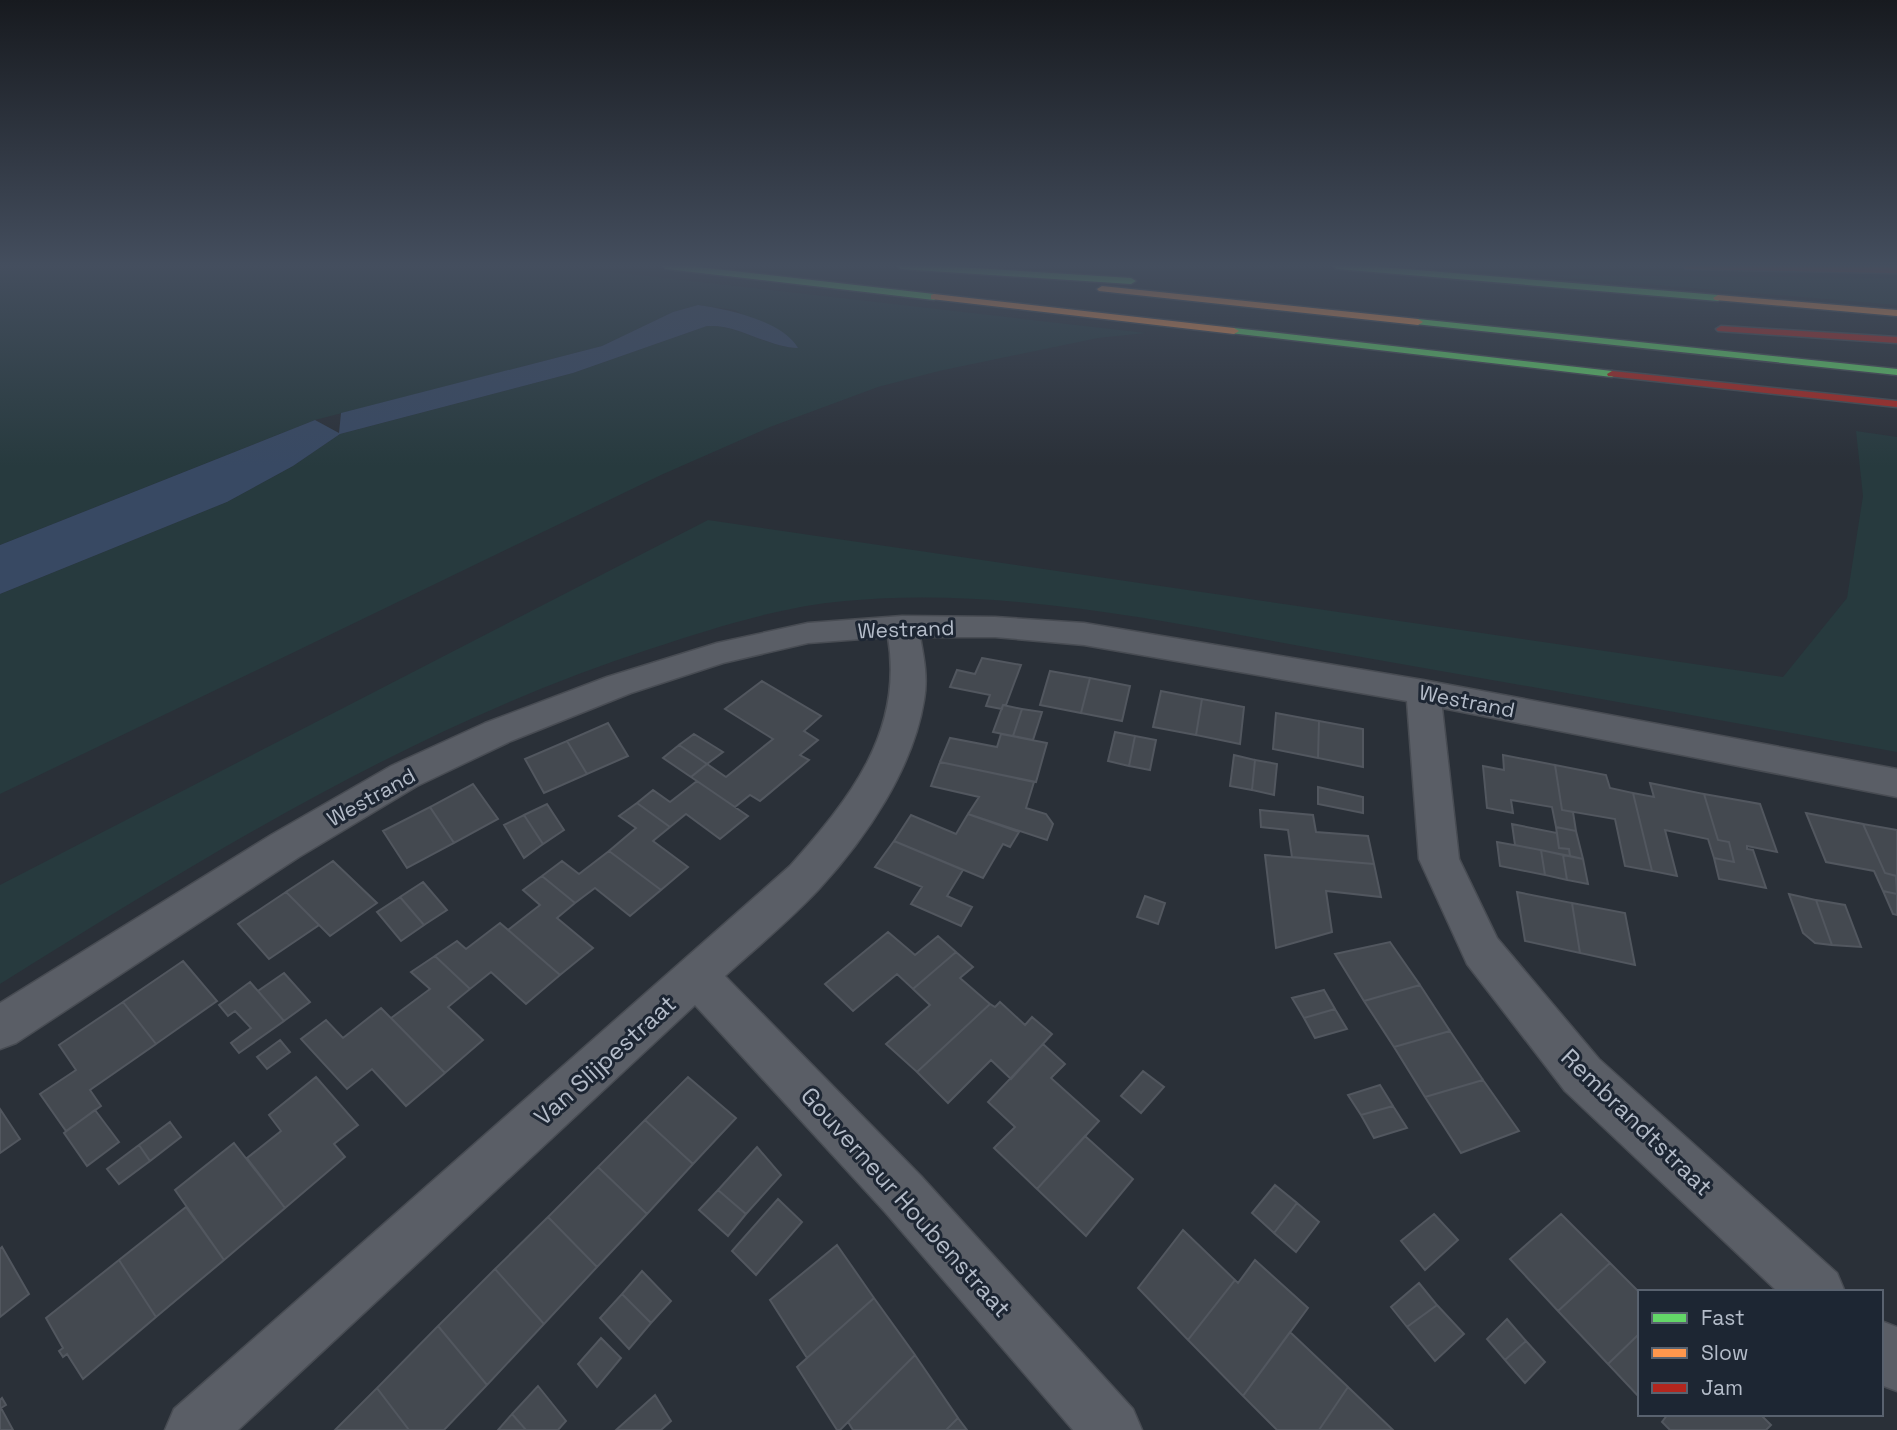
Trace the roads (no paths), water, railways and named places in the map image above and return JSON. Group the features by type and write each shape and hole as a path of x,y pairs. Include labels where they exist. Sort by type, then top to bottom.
{"highway":[{"path":"1248,333 1897,404"},
{"path":"1525,333 1897,372"},
{"path":"1784,333 1897,340"}],"street":[{"name":"Westrand","path":"0,1028 285,846 404,776 498,732 619,685 717,654 808,633 902,626 995,627 1084,634 1423,692 1897,783"},
{"name":"Van Slijpestraat","path":"195,1430 804,878 847,829 880,775 901,725 909,671 902,626"},
{"name":"Rembrandtstraat","path":"1423,692 1439,859 1482,951 1582,1075 1816,1290"},
{"name":"Gouverneur Houbenstraat","path":"697,977 903,1194 1112,1430"},
{"path":"1883,1351 1897,1363"}],"water":[{"path":"630,333 688,333 573,373 340,434 293,466 227,502 0,594 0,545 315,420 339,433 341,413 602,346"},
{"path":"743,333 783,333 798,348 775,344"}]}
